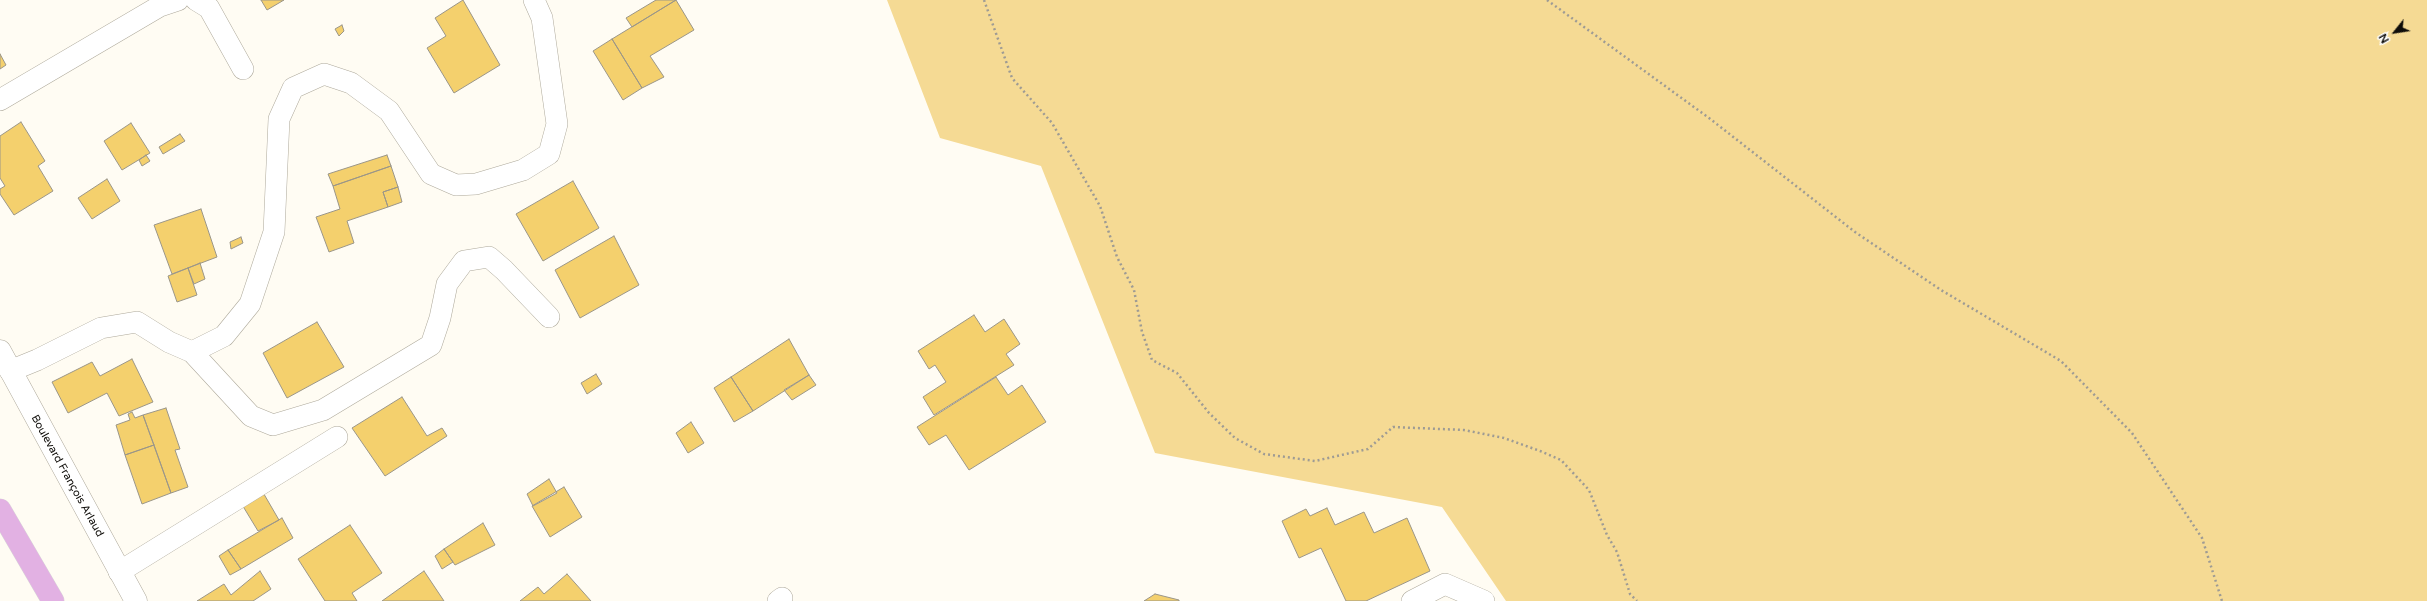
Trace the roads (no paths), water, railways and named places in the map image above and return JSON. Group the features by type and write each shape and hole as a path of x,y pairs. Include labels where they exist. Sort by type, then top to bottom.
{"main road":[{"path":"0,510 53,601"}],"street":[{"name":"Boulevard François Arlaud","path":"0,351 136,601"}],"lane":[{"path":"0,100 160,6 178,0"},
{"path":"196,0 209,8 243,69"},
{"path":"192,352 224,336 250,304 274,232 279,119 294,88 324,74 351,83 389,111 431,174 456,185 476,184 523,170 549,154 557,124 542,18 534,0"},
{"path":"10,371 37,360 101,328 136,322 169,342 192,352 251,416 273,425 323,410 430,345 440,318 447,284 464,261 489,257 504,270 549,316"},
{"path":"119,572 337,437"},
{"path":"1412,601 1446,584 1484,601"}]}
